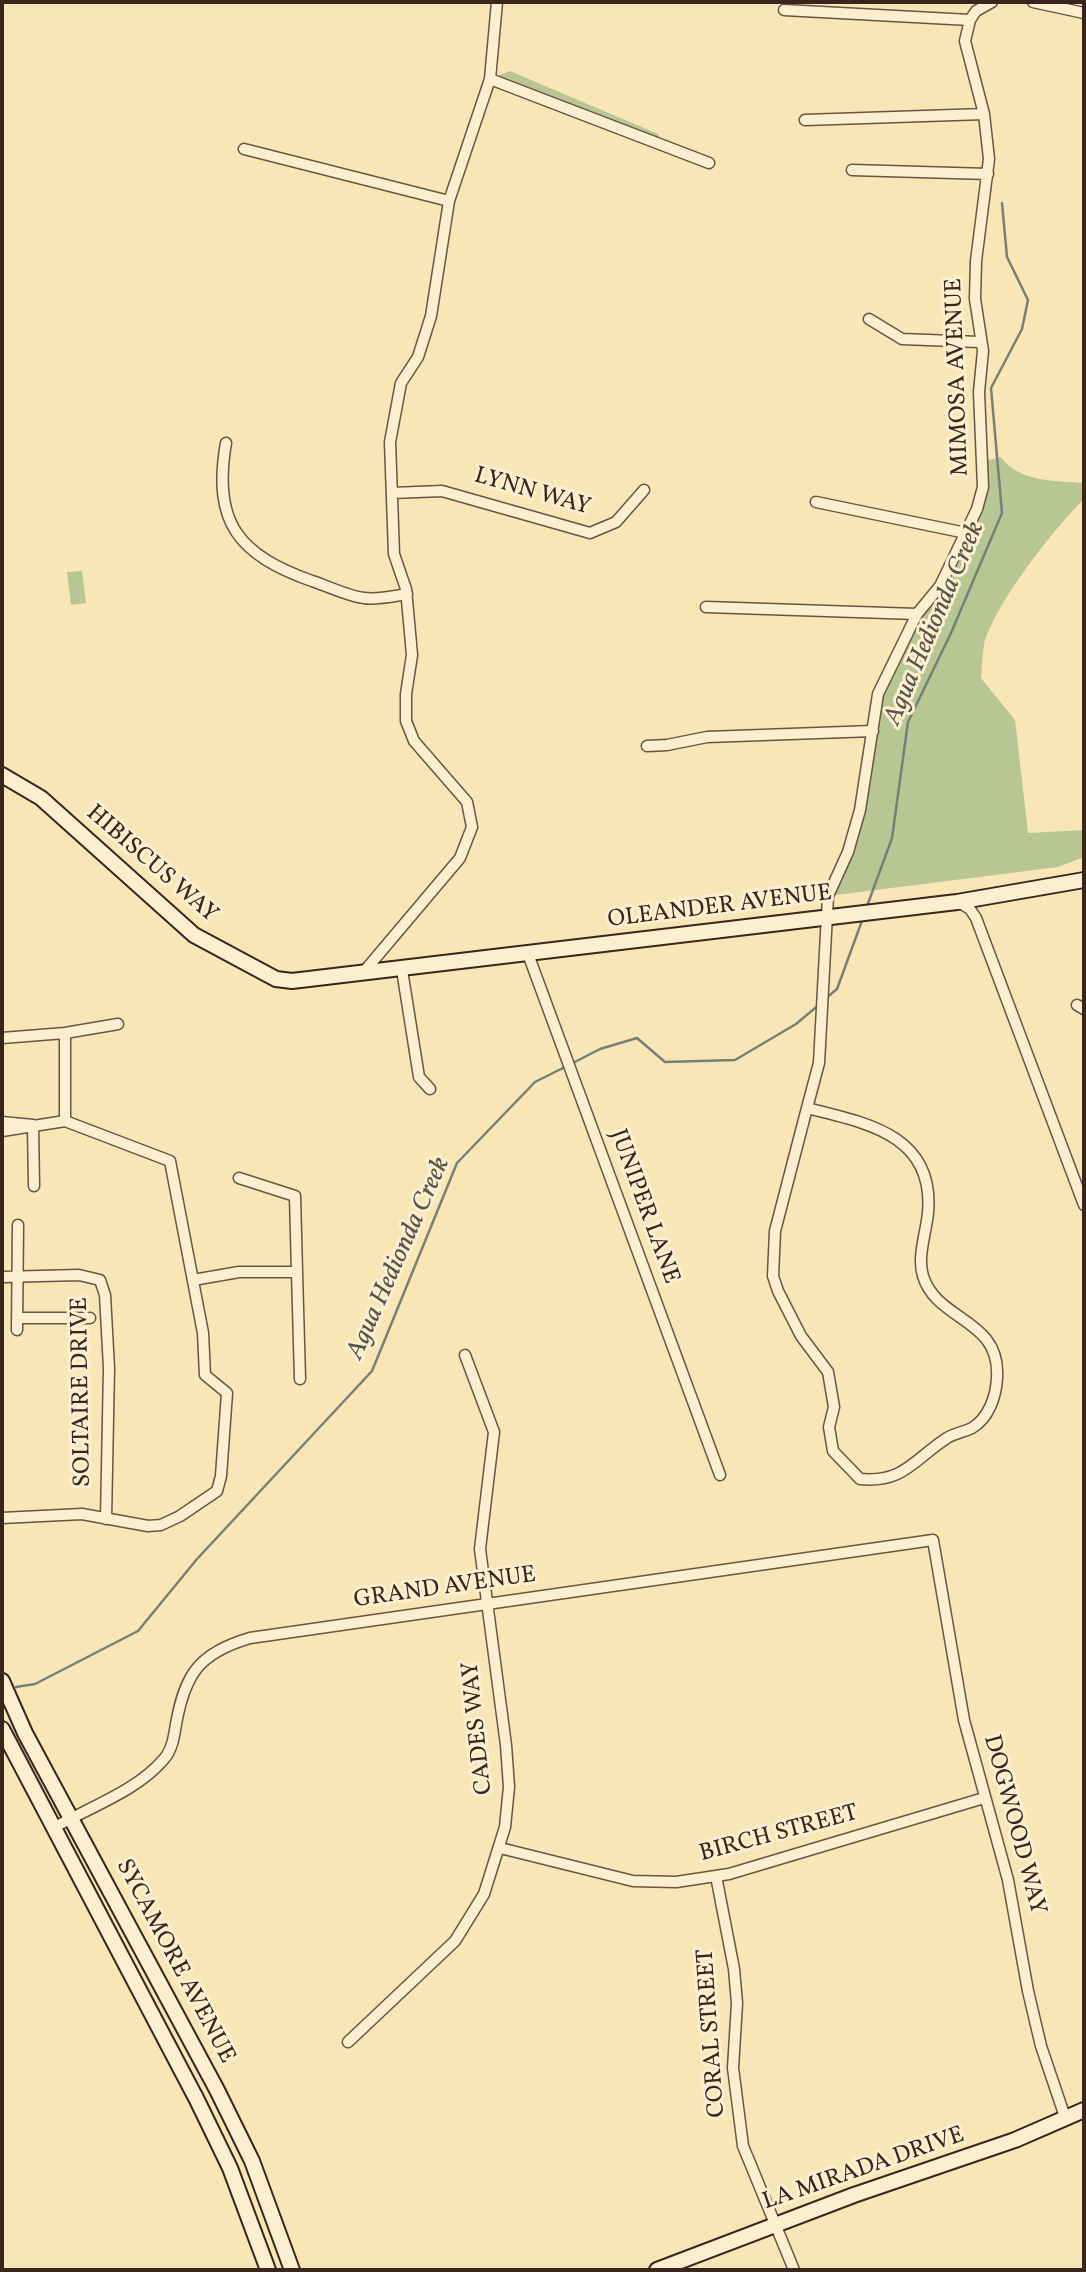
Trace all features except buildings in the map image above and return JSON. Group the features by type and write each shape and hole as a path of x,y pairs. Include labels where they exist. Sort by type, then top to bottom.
{"main road":[{"name":"HIBISCUS WAY","path":"2,775 41,798 172,918 223,952 276,979 292,981 361,975"},
{"name":"OLEANDER AVENUE","path":"361,975 957,902 1084,880"},
{"name":"SYCAMORE AVENUE","path":"2,1681 25,1733 252,2161 292,2270"},
{"name":"SYCAMORE AVENUE","path":"2,1729 197,2099 230,2168 268,2270"},
{"name":"LA MIRADA DRIVE","path":"657,2270 776,2224 992,2148 1084,2110"}],"street":[{"path":"361,975 460,858 472,827 467,802 414,741 406,721 406,694 412,655 407,594 394,554 392,417 401,383 418,357 431,316 449,201 490,79 497,2"},
{"path":"784,10 970,20 976,11 992,2"},
{"path":"1033,2 1084,13"},
{"name":"MIMOSA AVENUE","path":"807,1108 880,1128 904,1145 921,1165 930,1195 922,1255 923,1278 931,1291 959,1317 984,1334 998,1364 996,1391 979,1422 950,1437 900,1473 883,1481 860,1479 833,1451 829,1427 834,1407 828,1372 802,1336 778,1291 773,1276 775,1231 807,1108 819,1063 828,896 848,852 860,810 877,694 917,614 940,586 978,509 984,477 979,392 983,351 979,342 976,261 988,174 984,114 965,41 970,20"},
{"path":"490,79 709,163"},
{"path":"805,120 984,114"},
{"path":"244,149 449,201"},
{"path":"852,170 988,174"},
{"path":"869,319 902,339 979,342"},
{"path":"226,443 221,480 226,512 231,526 251,551 274,567 364,598 407,594"},
{"name":"LYNN WAY","path":"392,493 442,491 590,533 615,522 644,490"},
{"path":"817,502 966,533"},
{"path":"706,607 917,614"},
{"path":"647,746 667,746 707,737 873,731"},
{"path":"957,902 970,909 976,918 1084,1205"},
{"name":"JUNIPER LANE","path":"528,954 720,1475"},
{"path":"402,970 419,1077 430,1089"},
{"path":"2,1038 65,1033 118,1024"},
{"path":"65,1033 65,1121"},
{"path":"2,1122 33,1125 65,1121 170,1161 203,1333 205,1375 227,1393 221,1476 217,1491 180,1516 161,1525 82,1514 2,1518"},
{"path":"2,1131 19,1131 33,1125"},
{"path":"33,1125 34,1186"},
{"path":"239,1178 296,1196 300,1379"},
{"path":"17,1330 18,1225"},
{"path":"193,1280 239,1272 297,1272"},
{"name":"SOLTAIRE DRIVE","path":"2,1277 79,1275 100,1280 105,1295 109,1368 106,1519"},
{"path":"17,1318 90,1318"},
{"name":"CADES WAY","path":"348,2042 455,1941 484,1894 505,1827 507,1759 485,1605 480,1549 494,1432 465,1355"},
{"name":"GRAND AVENUE","path":"55,1827 132,1785 166,1757 173,1741 180,1698 188,1679 198,1665 231,1643 250,1638 933,1540"},
{"name":"DOGWOOD WAY","path":"933,1540 964,1720 1008,1880 1039,2035 1065,2117"},
{"name":"BIRCH STREET","path":"500,1848 633,1881 676,1882 716,1876 984,1798"},
{"name":"CORAL STREET","path":"716,1876 734,1969 737,2003 733,2068 743,2146 794,2270"}],"green space":[{"path":"510,71 658,134 662,142 492,78"},
{"path":"984,457 989,460 1001,457 1017,471 1039,479 1084,483 1084,499 1042,547 999,610 984,645 981,678 1015,720 1028,833 1084,830 1084,857 1058,867 828,896 848,852 873,731 891,663 940,586 977,509"},
{"path":"82,571 86,603 71,605 67,572"}],"waterway":[{"name":"Agua Hedionda Creek","path":"866,909 892,838 908,722 951,633 1002,513 991,388 1022,329 1028,300 1007,257 1002,203"},
{"name":"Agua Hedionda Creek","path":"825,999 837,989 863,918"},
{"name":"Agua Hedionda Creek","path":"571,1064 600,1049 637,1038 665,1062 735,1060 796,1024 820,1004"},
{"name":"Agua Hedionda Creek","path":"16,1687 35,1684 138,1631 197,1559 372,1371 457,1163 535,1082 565,1067"}]}
